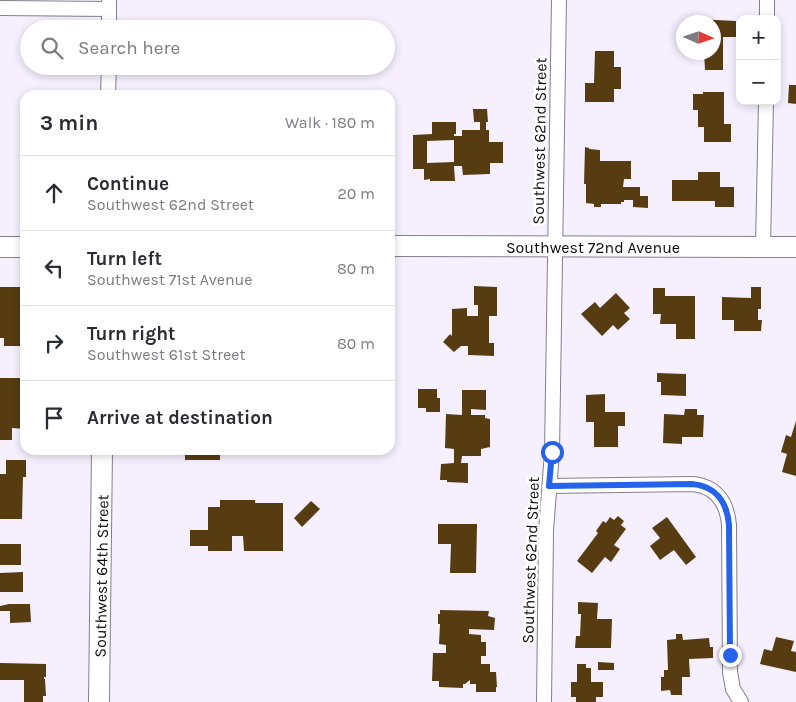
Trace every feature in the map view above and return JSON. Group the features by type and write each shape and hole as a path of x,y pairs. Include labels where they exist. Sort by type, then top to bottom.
{"street":[{"name":"Southwest 62nd Street","path":"544,702 546,531 552,452 559,0"},
{"path":"767,0 767,15"},
{"path":"0,8 109,5 109,20"},
{"path":"108,90 109,75"},
{"path":"763,247 766,105"},
{"name":"Southwest 72nd Avenue","path":"395,246 796,248"},
{"path":"0,247 20,247"},
{"name":"Southwest 64th Street","path":"99,702 102,455"},
{"path":"549,486 699,484 711,489 722,500 728,516 730,672 733,689 740,702"}],"building":[{"path":"721,20 736,21 736,37 723,37 723,70 705,70 704,60 721,60"},
{"path":"595,51 614,51 614,67 621,67 621,89 614,89 614,102 585,102 585,83 594,83"},
{"path":"789,85 796,85 796,104 788,103"},
{"path":"703,92 724,92 724,124 731,124 731,142 704,142 704,127 698,127 698,110 693,110 693,94 703,94"},
{"path":"473,109 487,109 488,122 486,122 486,130 489,130 489,142 503,142 503,163 490,163 490,174 463,175 462,166 454,166 455,181 430,181 430,179 424,180 424,169 413,169 413,135 432,134 432,122 456,122 456,134 454,136 462,136 462,130 480,130 480,122 474,122","holes":["454,140 454,162 427,163 427,141"]},
{"path":"585,147 600,150 600,161 631,161 631,179 624,179 623,187 640,187 640,196 648,196 648,208 633,207 633,200 624,200 621,204 601,204 601,207 594,207 594,204 586,203 586,184 584,184"},
{"path":"698,172 720,172 720,187 734,187 734,207 715,207 715,201 672,201 672,180 698,180"},
{"path":"474,286 497,287 497,316 489,316 489,343 494,343 494,356 468,355 468,346 461,346 454,352 443,342 450,334 452,336 452,309 467,308 467,316 478,316 478,305 474,305"},
{"path":"0,287 20,287 20,346 4,346 4,338 0,338"},
{"path":"751,287 761,287 761,309 758,309 758,320 762,320 761,331 734,331 734,320 722,320 722,297 751,298"},
{"path":"653,288 665,288 665,296 695,296 695,339 676,339 676,324 660,324 661,314 653,314"},
{"path":"616,293 630,308 624,313 630,319 618,330 613,325 602,336 581,314 595,302 600,308"},
{"path":"657,373 686,374 686,396 661,395 661,382 657,382"},
{"path":"0,378 20,378 20,429 12,428 12,440 0,440"},
{"path":"418,389 437,389 437,398 440,398 440,412 426,412 426,408 418,408"},
{"path":"462,390 486,390 486,410 471,409 471,415 485,415 485,418 490,419 490,447 481,449 481,456 462,456 461,463 468,463 468,483 447,482 447,480 440,480 441,464 454,463 454,449 445,448 446,414 462,415"},
{"path":"605,394 605,412 625,412 625,426 618,426 618,447 594,447 594,422 586,422 586,395"},
{"path":"685,409 697,409 697,415 704,415 703,437 682,437 682,444 663,443 664,414 684,415"},
{"path":"796,421 796,476 782,472 787,454 781,452 786,435 791,437"},
{"path":"185,455 220,455 220,460 185,460"},
{"path":"6,460 26,460 26,477 23,477 22,519 0,519 0,474 6,474"},
{"path":"220,500 255,500 255,503 283,503 283,551 244,551 243,536 232,536 232,551 208,551 208,546 190,546 190,530 208,530 208,507 220,507"},
{"path":"311,501 320,509 302,527 294,518"},
{"path":"618,516 624,521 621,525 626,529 614,545 620,549 611,562 605,557 592,573 577,561 598,533 596,531 603,521 606,523 610,517 614,520"},
{"path":"667,517 696,557 686,565 674,550 660,560 650,546 660,538 652,528"},
{"path":"438,524 477,524 476,573 450,573 451,544 438,544"},
{"path":"0,544 21,544 21,565 0,565"},
{"path":"23,572 23,592 0,592 0,573"},
{"path":"578,602 598,603 597,619 612,619 611,648 575,648 576,636 580,636 581,614 578,614"},
{"path":"30,604 31,622 10,623 10,611 0,611 0,606"},
{"path":"440,610 489,611 488,616 495,618 494,630 469,629 469,634 481,635 481,642 486,642 486,656 481,656 481,664 490,664 490,672 496,672 496,692 476,692 476,684 470,684 470,680 463,684 463,688 439,687 439,681 432,681 433,653 446,653 446,645 439,644 440,624 438,624 438,614 440,614"},
{"path":"676,634 682,634 683,640 709,638 710,647 713,647 713,658 689,659 690,677 682,677 682,695 671,695 670,690 661,691 661,677 664,677 664,670 668,670 667,640 676,639"},
{"path":"776,637 794,641 791,651 796,652 796,672 760,664 764,649 772,651"},
{"path":"598,662 614,663 614,670 598,670"},
{"path":"0,663 46,664 46,677 44,679 46,696 43,696 43,702 24,702 24,680 0,680"},
{"path":"577,664 586,664 586,668 591,668 591,682 603,682 603,697 596,697 596,702 576,702 576,697 571,697 571,682 577,682"}],"route":[{"path":"552,452 549,486 699,484 717,494 726,507 729,525 730,655"}]}
